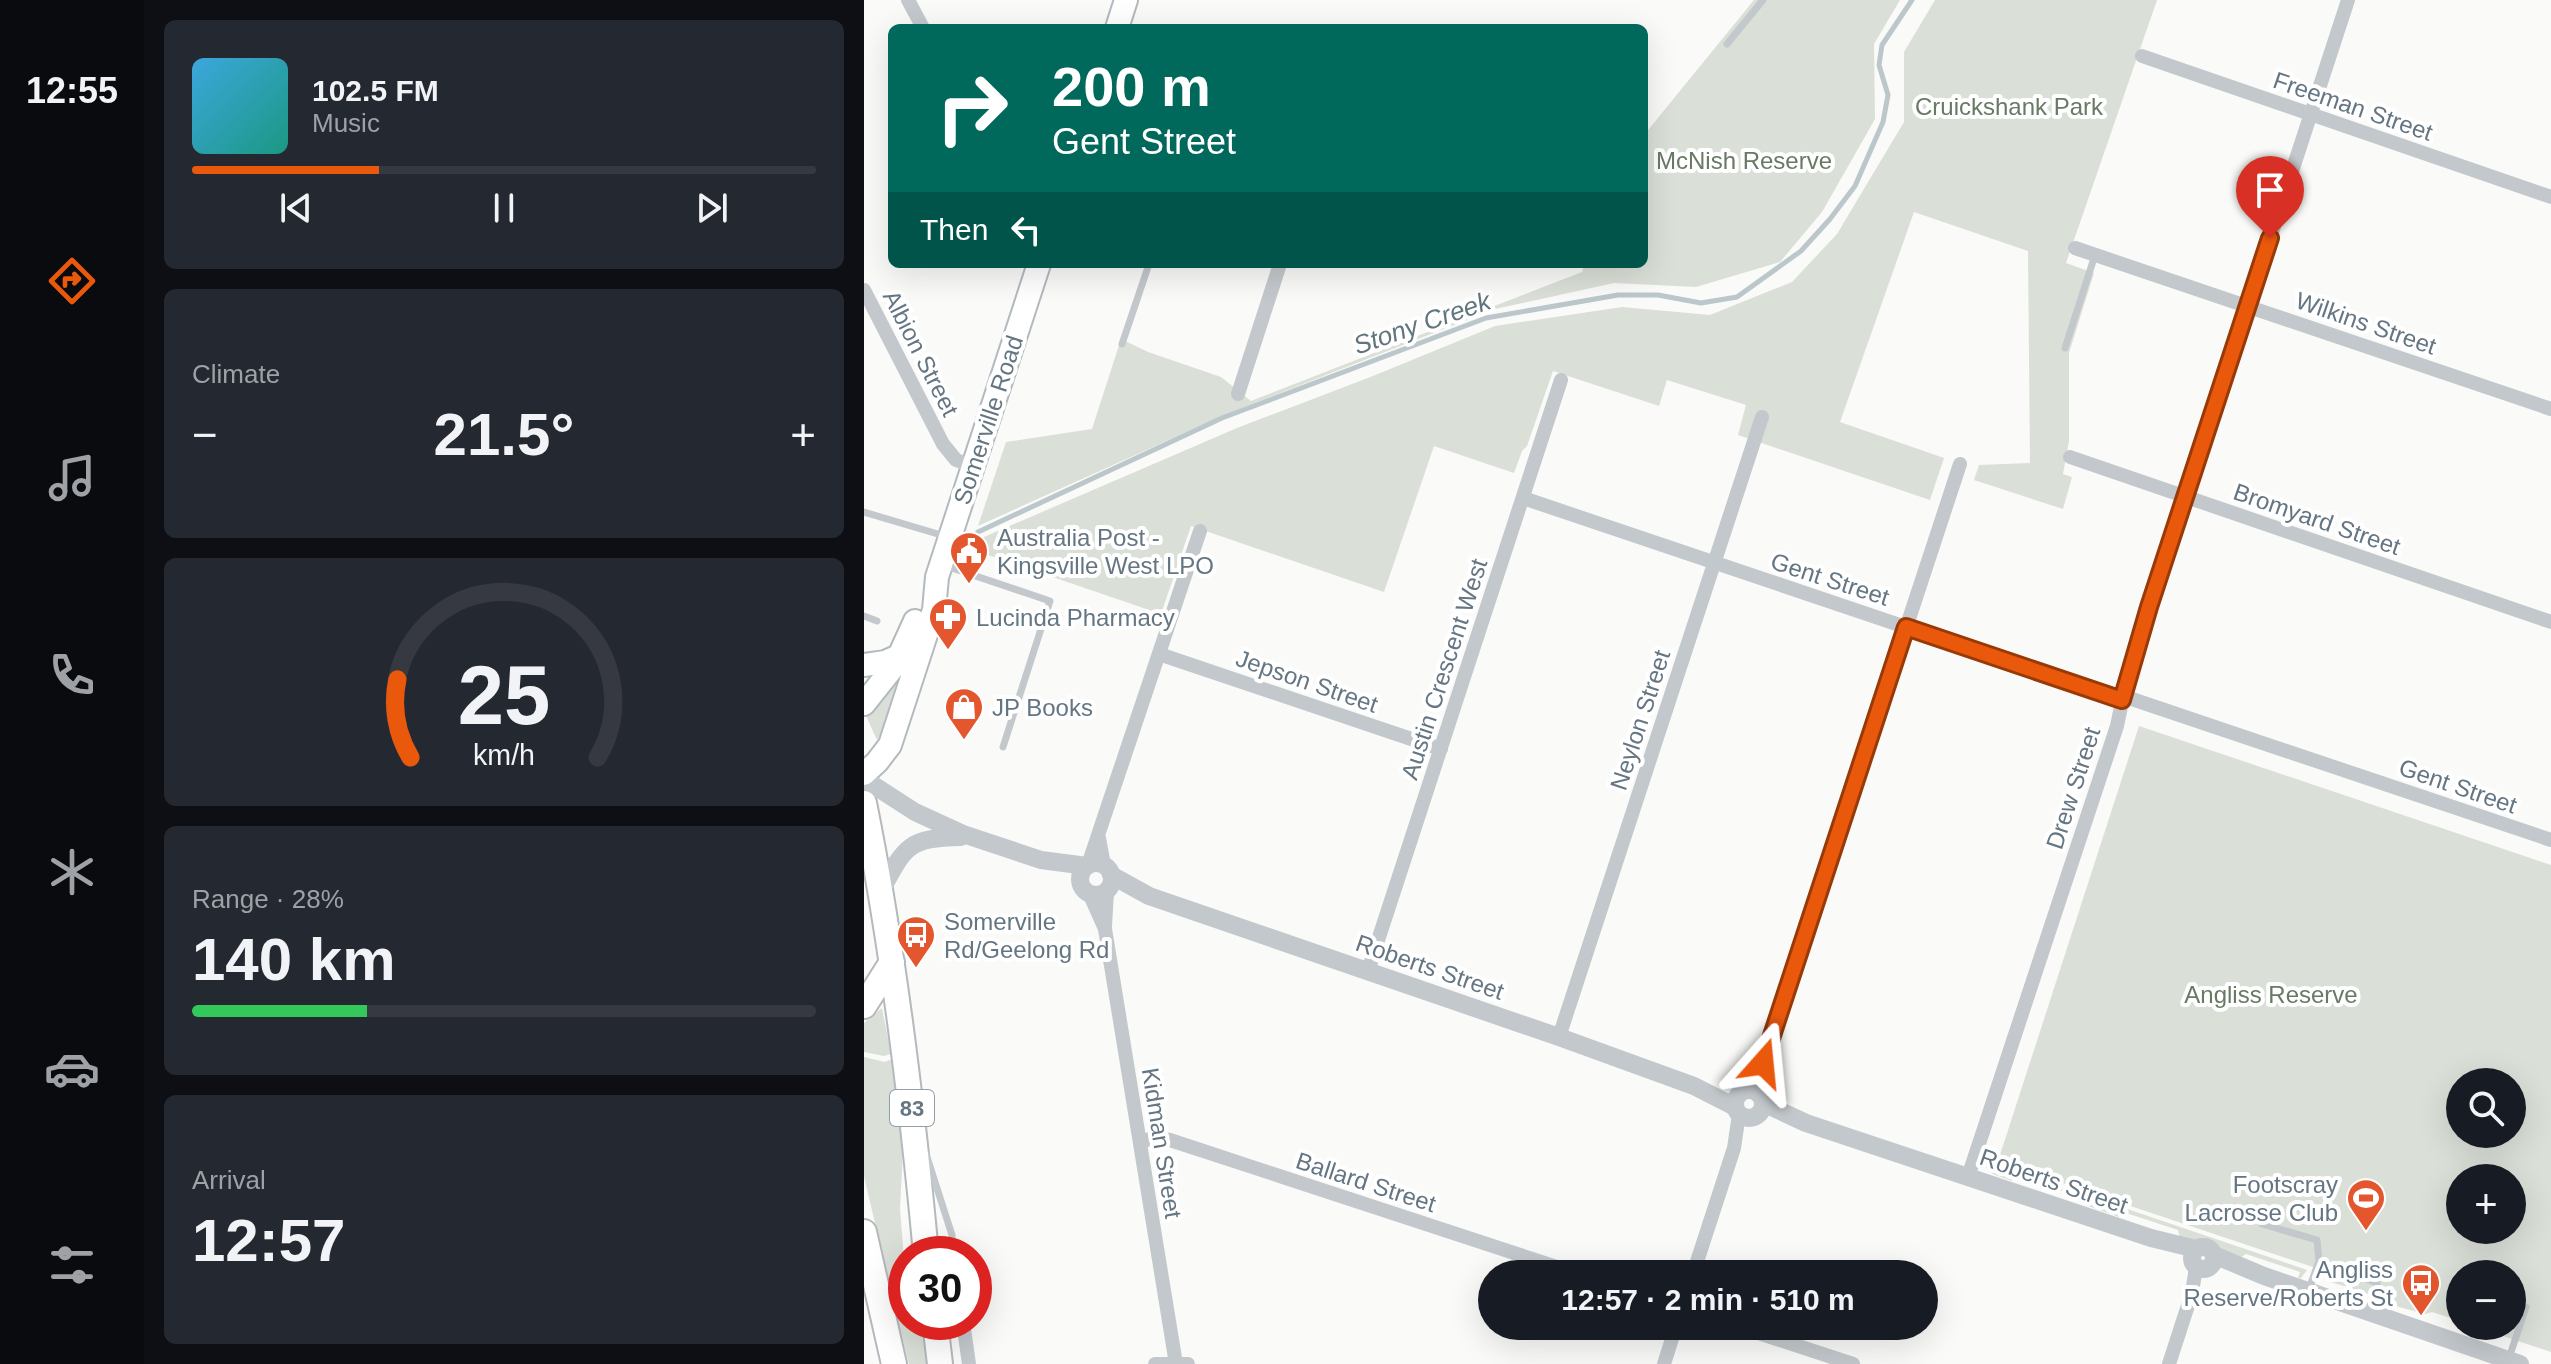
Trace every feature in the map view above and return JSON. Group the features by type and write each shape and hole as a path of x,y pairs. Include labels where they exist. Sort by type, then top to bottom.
{"highway":[{"name":"83","path":"864,803 881,891 911,1098 924,1236"},
{"path":"864,1006 892,962"},
{"path":"864,1232 894,1364"},
{"path":"881,1307 888,1304"},
{"path":"937,1340 940,1364"}],"main road":[{"path":"1118,24 1126,0"},
{"name":"Somerville Road","path":"864,704 886,680 901,655 922,601 939,571 1038,268"},
{"name":"Somerville Road","path":"864,776 890,745 934,610 939,571"},
{"path":"864,665 885,662 901,655"}],"street":[{"path":"909,0 921,24"},
{"name":"Drew Street","path":"1968,1177 2117,726 2128,673 2348,0"},
{"name":"Freeman Street","path":"2142,56 2551,197"},
{"name":"Wilkins Street","path":"2075,248 2551,409"},
{"path":"1238,394 1279,268"},
{"name":"Albion Street","path":"864,290 943,444 956,460 973,466"},
{"name":"Austin Crescent West","path":"1368,971 1561,380"},
{"name":"Neylon Street","path":"1559,1037 1762,417"},
{"name":"Bromyard Street","path":"2070,457 2551,622"},
{"path":"1698,1260 1960,464"},
{"name":"Gent Street","path":"1523,498 2551,840"},
{"name":"Kidman Street","path":"1180,1364 1097,879 1099,837 1200,531"},
{"name":"Jepson Street","path":"1159,654 1441,749"},
{"name":"Roberts Street","path":"864,776 925,817 972,837 1368,971 1694,1086 2151,1238 2202,1261 2264,1276 2514,1362"},
{"name":"Roberts Street","path":"881,891 900,859 913,845 933,838 972,837"},
{"name":"Ballard Street","path":"1140,1141 1170,1140 1535,1260"},
{"path":"2169,1364 2202,1261"},
{"path":"966,1340 969,1364"},
{"path":"1664,1364 1672,1340"},
{"path":"1780,1340 1853,1364"},
{"path":"1155,1364 1180,1364"}],"lane":[{"path":"1727,44 1763,0"},
{"path":"2065,348 2095,254"},
{"path":"1122,344 1148,268"},
{"path":"864,512 950,538"},
{"path":"939,571 1050,601 1003,747"},
{"path":"864,616 877,621"},
{"path":"911,1098 951,1236"},
{"path":"2262,1224 2297,1236 2315,1237 2319,1243 2319,1261 2308,1292"},
{"path":"2319,1261 2377,1283 2371,1313"},
{"path":"2514,1362 2519,1340"}],"green space":[{"name":"McNish Reserve","path":"1754,0 1900,0 1874,44 1875,119 1822,212 1780,262 1696,287 1614,283 1495,309 1224,415 978,526 1006,442 1092,429 1121,339 1148,352 1221,377 1251,401 1582,272 1583,268 1648,268 1648,130"},
{"name":"Cruickshank Park","path":"1935,0 2157,0 2066,263 2094,273 2069,353 2069,441 2063,474 2072,477 2063,509 1974,480 1979,465 2030,463 2028,251 1914,212 1840,422 1944,458 1930,500 1738,435 1746,405 1667,380 1659,406 1553,371 1527,446 1514,473 1434,446 1384,592 1191,526 1161,614 979,552 984,537 1237,428 1495,326 1622,307 1710,315 1792,282 1837,234 1904,122 1904,52"},
{"path":"897,681 901,683 877,740 866,716"},
{"name":"Angliss Reserve","path":"2139,726 2551,865 2551,1352 2515,1340 2526,1340 2526,1260 2446,1260 2446,1316 2432,1312 2425,1314 2331,1282 2325,1271 2002,1163 1999,1158"},
{"path":"882,1008 891,1054 884,1056 864,1052 864,1023"},
{"path":"864,1057 885,1062 892,1059 903,1150 900,1208 902,1236 888,1236 888,1279 864,1176"},
{"path":"1983,1160 2307,1270 2298,1278 2300,1272 2246,1254 2238,1259 2205,1241 2180,1238 2178,1230 2123,1212 2119,1217 2085,1205 2085,1199 2014,1175 2012,1181 1998,1176 1987,1169"},
{"path":"903,1340 924,1340 927,1364 909,1364"}],"waterway":[{"name":"Stony Creek","path":"978,532 1222,418 1486,318 1618,295 1658,295 1701,303 1737,297 1801,251 1855,186 1883,122 1888,95 1879,65 1882,45 1912,0"}],"place":[{"name":"Australia Post - Kingsville West LPO","path":"969,585"},
{"name":"Lucinda Pharmacy","path":"948,651"},
{"name":"JP Books","path":"964,741"},
{"name":"Somerville Rd/Geelong Rd","path":"916,969"},
{"name":"Footscray Lacrosse Club","path":"2366,1232"},
{"name":"Angliss Reserve/Roberts St","path":"2421,1317"}],"route":[{"path":"1763,1063 1906,627 2122,700 2149,607 2270,238"}]}
